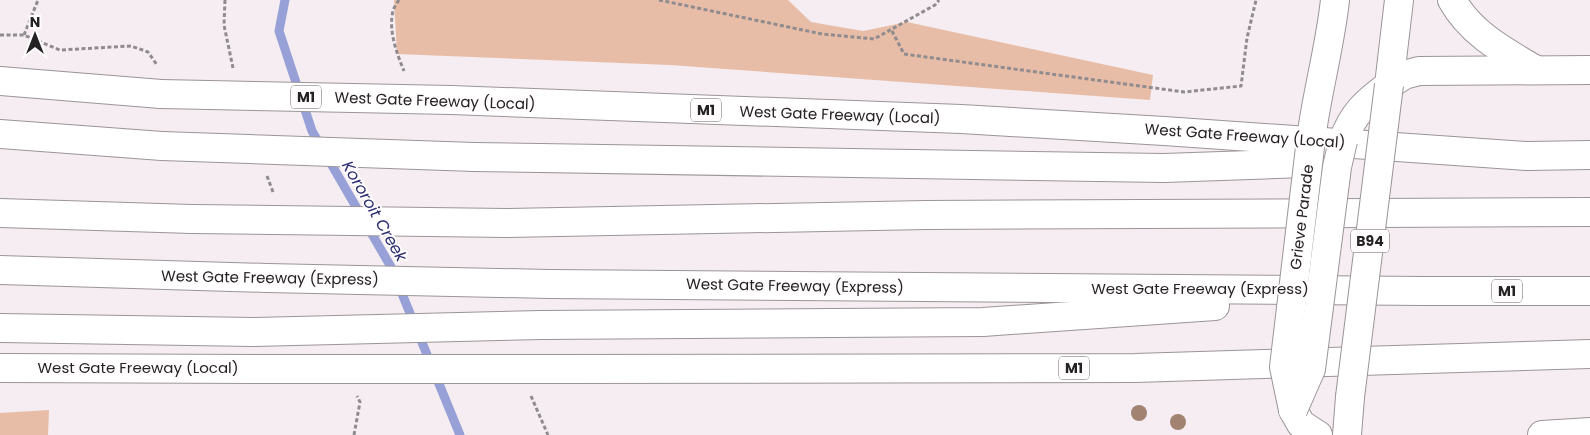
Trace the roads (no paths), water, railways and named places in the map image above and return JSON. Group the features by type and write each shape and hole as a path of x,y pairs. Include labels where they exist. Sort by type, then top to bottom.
{"main road":[{"name":"Grieve Parade","path":"1291,422 1284,367 1314,118 1329,45 1335,0"},
{"name":"B94","path":"1347,435 1350,397 1399,0"},
{"path":"1452,0 1474,28 1492,44 1538,71"},
{"path":"1318,435 1301,424 1291,422 1311,369 1336,167 1343,141 1354,116 1366,102 1389,85 1404,75 1419,71 1590,70"},
{"name":"West Gate Freeway (Local)","path":"0,81 160,94 451,100 961,119 1184,132 1527,156 1590,155"},
{"path":"0,134 162,146 474,157 1164,168 1527,156"},
{"path":"0,213 192,219 507,223 936,215 1590,212"},
{"name":"West Gate Freeway (Express)","path":"0,270 550,284 1590,291"},
{"path":"0,328 253,332 541,325 983,322 1424,291"},
{"name":"West Gate Freeway (Local)","path":"2,367 267,369 1135,368 1590,354"},
{"path":"1542,435 1590,432"}],"waterway":[{"name":"Kororoit Creek","path":"285,0 279,31 312,131 391,267 460,435"}]}
